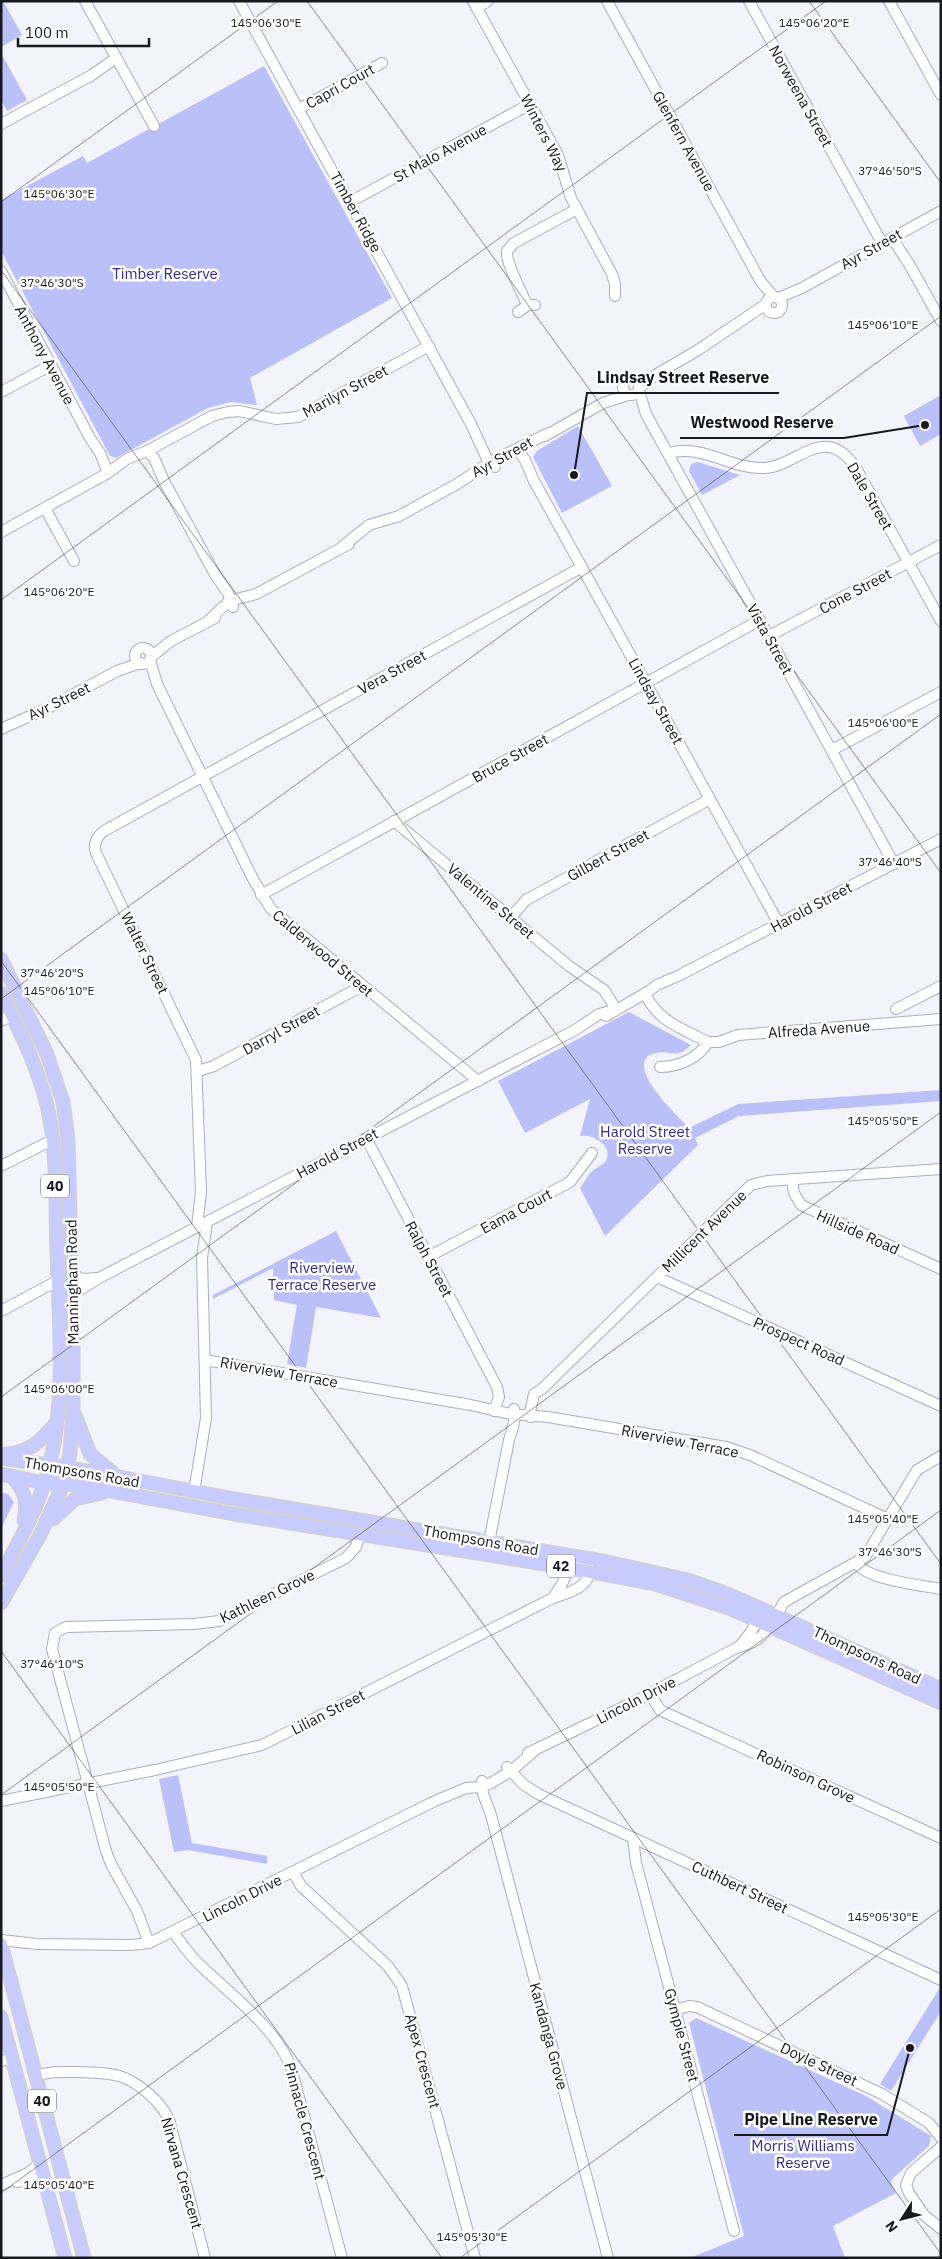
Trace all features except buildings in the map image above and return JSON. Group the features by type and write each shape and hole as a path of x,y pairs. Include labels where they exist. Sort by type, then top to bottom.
{"main road":[{"name":"Manningham Road","path":"1,959 47,1054 63,1102 68,1139 73,1408 67,1467 63,1485 40,1535 1,1603"},
{"name":"Manningham Road","path":"1,993 7,1018 38,1076 47,1107 52,1140 58,1282 59,1390 56,1423 45,1483 21,1538 1,1576"},
{"path":"73,1408 90,1454 96,1461 118,1477"},
{"path":"1,1456 28,1450 40,1442 56,1423"},
{"name":"Thompsons Road","path":"1,1456 67,1467 361,1526 492,1546 583,1557 688,1580 774,1620 941,1703"},
{"path":"6,1475 23,1490 26,1499 26,1514 21,1538"},
{"name":"Thompsons Road","path":"6,1475 45,1483 117,1492 234,1514 361,1526"},
{"path":"40,1535 61,1510 75,1499 90,1494 117,1492"},
{"name":"Thompsons Road","path":"492,1546 570,1568 625,1577 690,1594 757,1620"},
{"path":"757,1620 764,1615 774,1620"},
{"name":"Thompsons Road","path":"774,1620 941,1689"},
{"name":"40","path":"2,1946 84,2258"},
{"name":"40","path":"1,2017 7,2059 40,2162 65,2258"},
{"path":"41,2098 42,2129 51,2168 44,2178"}],"street":[{"path":"85,1 154,126"},
{"path":"475,4 488,1"},
{"name":"Glenfern Avenue","path":"607,1 771,300 768,311 776,311"},
{"name":"Norweena Street","path":"749,1 882,244"},
{"path":"889,1 941,95"},
{"name":"Timber Ridge","path":"242,2 493,463"},
{"name":"Winters Way","path":"475,4 561,161 569,192 612,274 615,284 615,296"},
{"path":"1,124 118,61"},
{"name":"Capri Court","path":"299,109 382,63"},
{"name":"St Malo Avenue","path":"350,202 530,104"},
{"path":"518,312 531,305 508,263 507,251 514,243 577,209"},
{"name":"Ayr Street","path":"1,729 50,707 144,658 209,620 224,615 231,603 245,604 256,594 342,547 369,525 399,516 493,463 519,454 530,440 549,433 632,389 698,350 771,300 802,288 941,211"},
{"path":"894,237 941,321"},
{"name":"Anthony Avenue","path":"1,271 90,438 100,453 108,473"},
{"name":"Ayr Street","path":"739,323 776,311 802,288"},
{"path":"771,300 781,302 776,311"},
{"name":"Marilyn Street","path":"1,532 108,473 127,459 147,451 219,414 249,412 276,419 298,417 429,346"},
{"path":"1,392 51,365"},
{"name":"Vista Street","path":"632,389 894,864"},
{"name":"Dale Street","path":"668,453 702,452 760,468 777,465 814,448 824,447 837,450 848,458 856,468 941,621"},
{"path":"147,451 152,466 164,481 231,603"},
{"name":"Lindsay Street","path":"519,454 779,924"},
{"path":"45,508 74,561"},
{"name":"Cone Street","path":"769,636 941,545"},
{"name":"Vera Street","path":"203,776 582,567"},
{"name":"Bruce Street","path":"261,896 760,620"},
{"name":"Calderwood Street","path":"144,658 261,896 274,913 478,1080"},
{"path":"832,750 941,692"},
{"name":"Walter Street","path":"203,776 104,831 94,844 96,853 194,1054 198,1071 201,1192 211,1219"},
{"name":"Gilbert Street","path":"511,917 526,900 710,799"},
{"name":"Valentine Street","path":"394,821 606,992 616,1009"},
{"name":"Harold Street","path":"72,1295 99,1278 192,1229 575,1030 599,1014 616,1009 644,994 659,989 680,975 941,840"},
{"name":"Darryl Street","path":"198,1071 214,1066 362,986"},
{"path":"896,1009 941,986"},
{"path":"644,994 652,1009 666,1020 708,1042"},
{"name":"Alfreda Avenue","path":"660,1067 671,1066 697,1054 708,1042 719,1042 738,1035 938,1021"},
{"name":"Ralph Street","path":"366,1138 492,1380 495,1408"},
{"path":"1,1166 52,1140"},
{"name":"Eama Court","path":"428,1257 570,1182 592,1153"},
{"name":"Millicent Avenue","path":"532,1414 542,1389 748,1187 760,1182 941,1169"},
{"name":"Hillside Road","path":"792,1180 794,1194 801,1205 941,1269"},
{"name":"Walter Street","path":"192,1229 201,1192"},
{"path":"194,1492 206,1425 202,1258 211,1219"},
{"path":"192,1229 202,1258"},
{"path":"71,1273 87,1280 99,1278"},
{"name":"Prospect Road","path":"657,1277 941,1406"},
{"path":"1,1311 58,1282"},
{"name":"Riverview Terrace","path":"205,1360 736,1450 888,1519"},
{"path":"492,1546 513,1412"},
{"name":"Lincoln Drive","path":"2,1946 37,1944 131,1945 152,1942 435,1801 461,1785 483,1784 509,1770 517,1758 533,1752 653,1692 738,1647 758,1640 774,1620 784,1602 856,1563 868,1554 917,1470 941,1456"},
{"name":"Kathleen Grove","path":"88,1783 52,1649 55,1633 66,1627 194,1624 219,1621 346,1558 356,1547 361,1526"},
{"path":"553,1598 570,1568 583,1557 589,1571"},
{"path":"856,1563 864,1571 876,1575 941,1589"},
{"name":"Lilian Street","path":"1,1801 262,1746 553,1598 567,1594 581,1586 589,1577 589,1571"},
{"name":"Lincoln Drive","path":"738,1647 757,1620"},
{"name":"Robinson Grove","path":"653,1692 660,1710 941,1838"},
{"name":"Cuthbert Street","path":"509,1770 519,1781 538,1794 941,1980"},
{"path":"88,1783 108,1858 152,1942"},
{"name":"Kandanga Grove","path":"483,1784 608,2258"},
{"name":"Gympie Street","path":"633,1838 636,1863 734,2231"},
{"name":"Apex Crescent","path":"296,1871 301,1886 388,1966 402,1986 475,2258"},
{"name":"Pinnacle Crescent","path":"169,1934 269,2031 286,2052 342,2258"},
{"name":"Doyle Street","path":"676,2013 693,2006 870,2088 929,2123 941,2127"},
{"name":"Nirvana Crescent","path":"36,2076 49,2072 116,2074 133,2080 157,2102 165,2112 170,2123 205,2258"},
{"name":"Doyle Street","path":"929,2123 941,2138"},
{"path":"941,2147 910,2173 906,2185 909,2193 924,2215 941,2229"},
{"path":"3,2184 28,2173 40,2162"},
{"path":"3,2184 44,2178"}],"green space":[{"path":"1,1 3,1 22,35 1,47"},
{"path":"1,53 27,100 7,111 1,100"},
{"name":"Timber Reserve","path":"264,66 392,298 250,378 257,405 231,402 208,408 116,458 110,456 1,251 1,200 83,156 87,163"},
{"path":"941,395 941,434 920,446 904,416"},
{"path":"578,426 612,486 562,513 533,457 537,451"},
{"path":"697,462 740,475 702,495 689,471 691,464"},
{"name":"Harold Street Reserve","path":"629,1012 691,1045 686,1050 677,1054 656,1053 646,1058 644,1067 647,1078 655,1090 689,1128 738,1104 941,1090 941,1101 739,1116 695,1138 698,1145 605,1236 580,1188 590,1173 605,1162 607,1156 605,1146 601,1142 591,1137 580,1136 590,1099 525,1133 498,1081"},
{"name":"Riverview Terrace Reserve","path":"336,1231 381,1318 316,1307 306,1368 287,1364 297,1305 274,1300 273,1268 213,1299 213,1295"},
{"path":"1,1493 8,1494 14,1502 1,1529"},
{"path":"178,1775 192,1843 267,1856 267,1864 188,1850 174,1852 159,1779"},
{"path":"941,1986 941,2011 891,2091 880,2084"},
{"name":"Morris Williams Reserve","path":"696,2018 866,2096 931,2136 929,2146 892,2179 891,2183 896,2193 833,2226 845,2258 690,2258 744,2236 689,2023"}],"place":[{"name":"Westwood Reserve","path":"925,425"},
{"name":"Lindsay Street Reserve","path":"574,475"},
{"name":"Pipe Line Reserve","path":"910,2048"}]}
